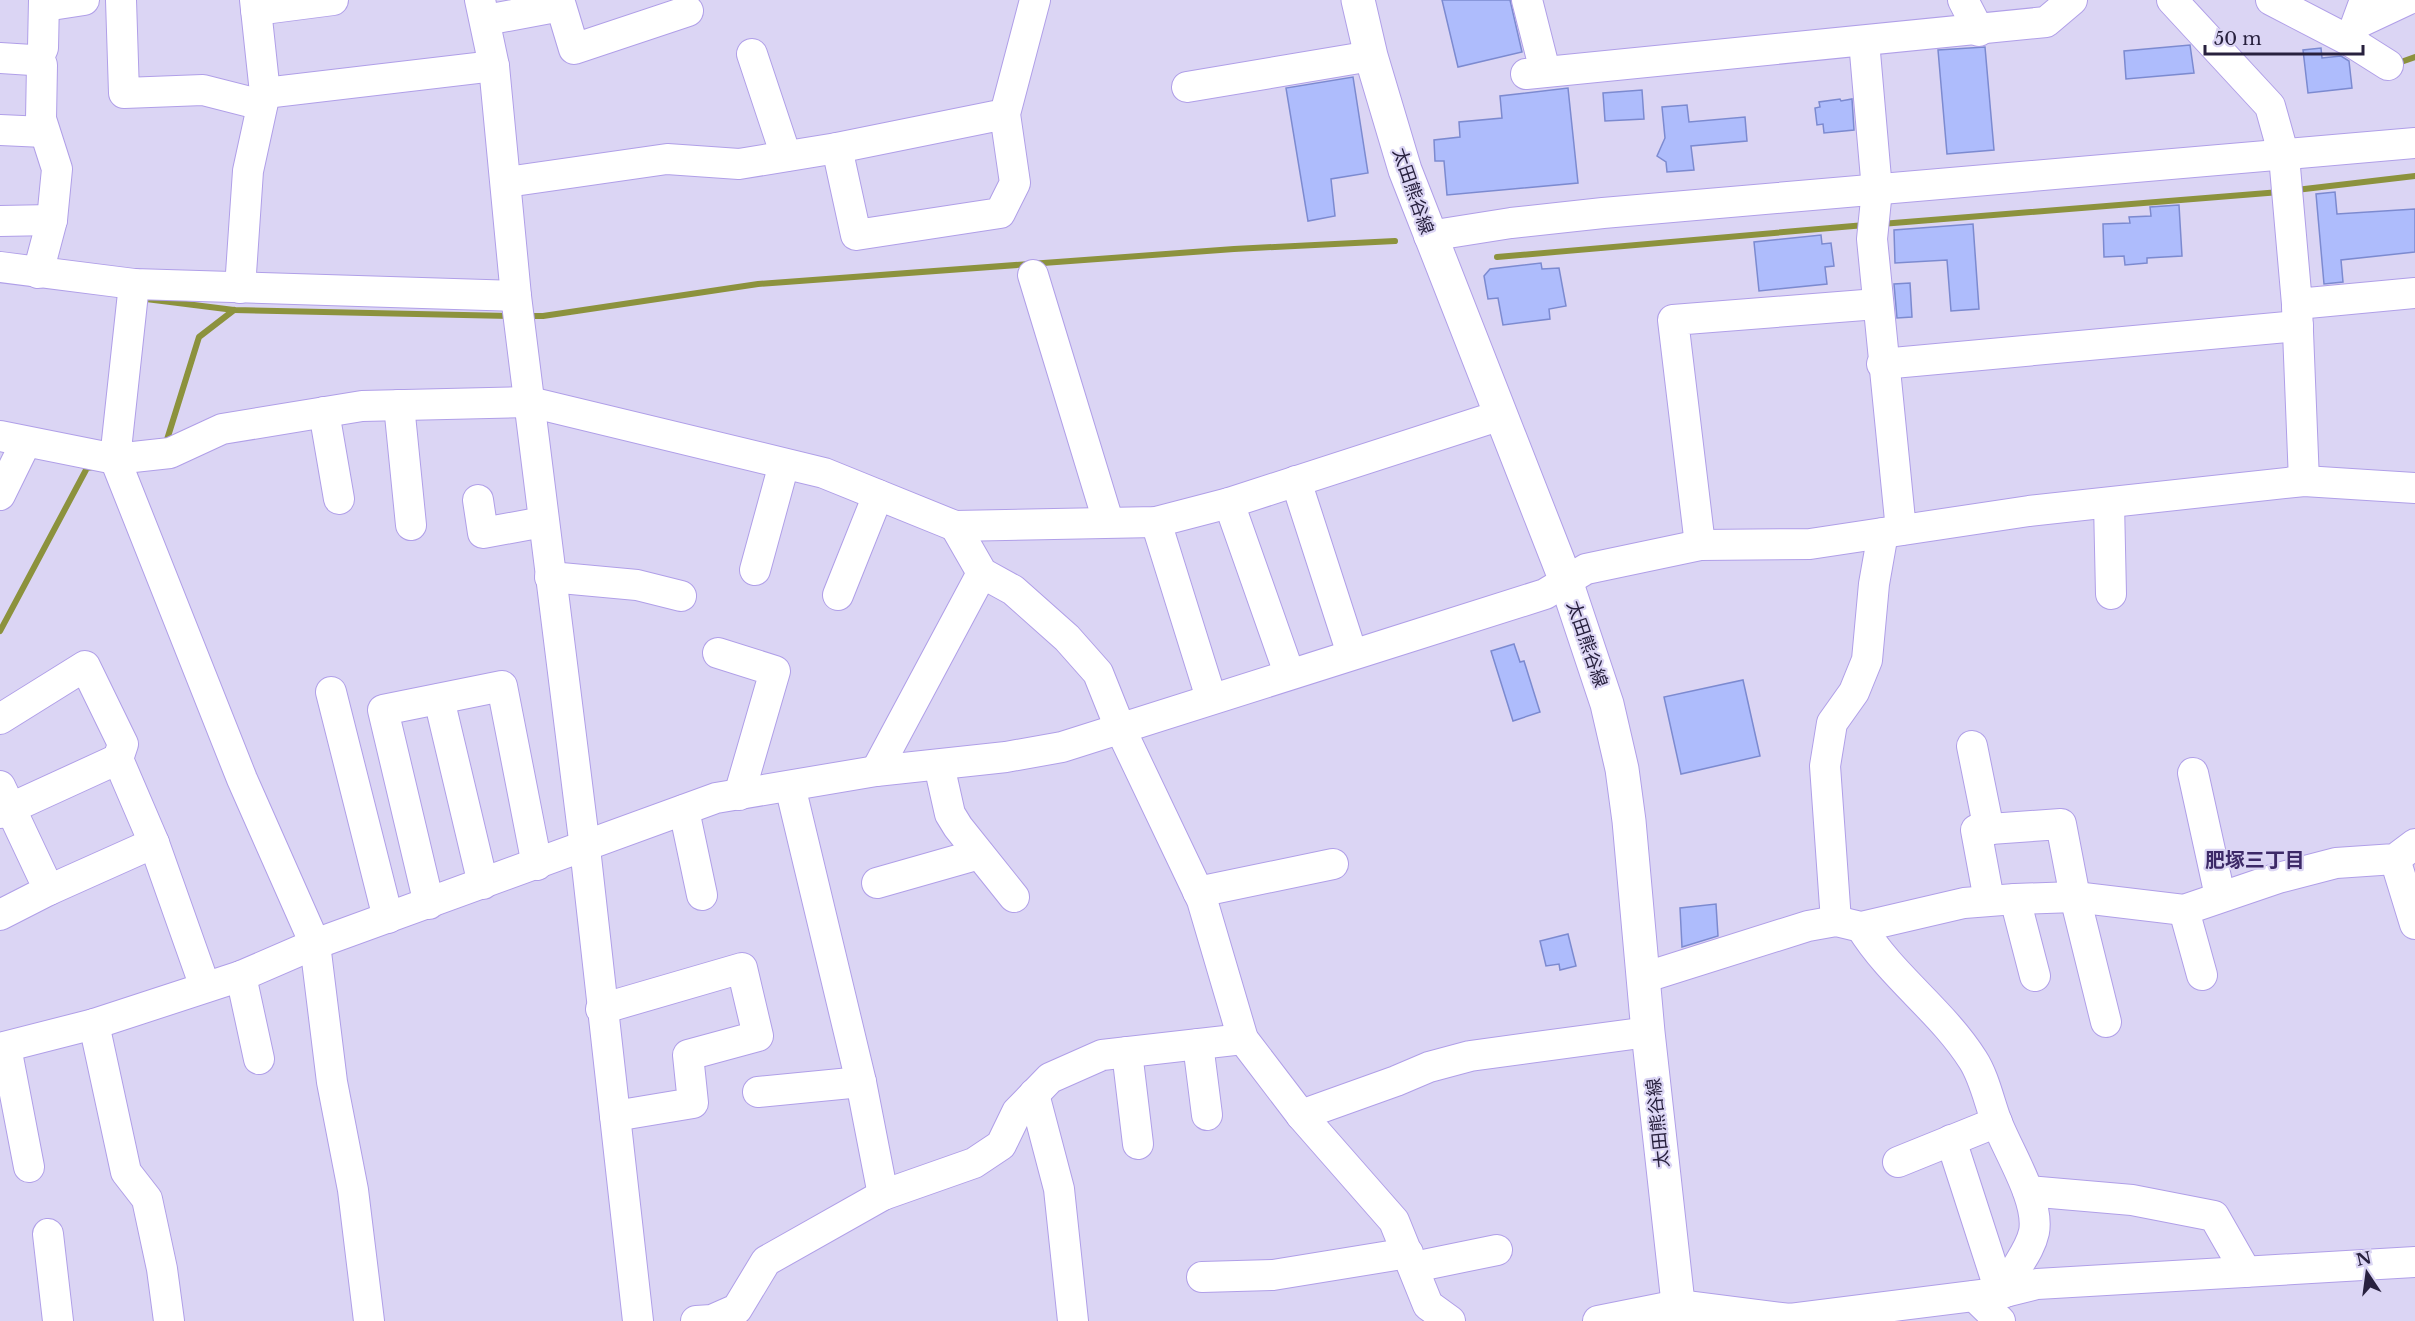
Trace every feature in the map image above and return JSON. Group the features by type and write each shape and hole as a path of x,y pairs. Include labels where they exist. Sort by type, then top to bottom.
{"main road":[{"name":"太田熊谷線","path":"1358,0 1371,56 1405,170 1566,581 1607,704 1622,769 1679,1313"}],"street":[{"path":"0,58 33,60 39,57 43,48 44,3 84,0"},
{"path":"121,0 124,93 203,90 264,99 494,66"},
{"path":"240,288 248,171 264,99 255,5 333,0"},
{"path":"837,148 856,236 1000,213 1015,183 1005,114 1035,0"},
{"path":"1527,0 1536,73 1978,31 2046,22 2072,0"},
{"path":"1963,0 1978,31"},
{"path":"2172,0 2270,106 2286,179 2298,315 2304,481"},
{"path":"2271,0 2358,21 2407,0"},
{"path":"638,1321 601,1009 585,848 517,309 507,182 494,66 483,10 561,6 574,49 688,11"},
{"path":"2358,21 2388,65"},
{"path":"1864,41 1877,304 1892,531 1874,584 1867,660 1854,692 1832,723 1825,766 1848,924 1933,1010 1974,1061 1997,1122 2028,1191 2035,1229 2028,1251 2009,1276 2002,1307"},
{"path":"752,54 786,156"},
{"path":"1187,87 1371,56"},
{"path":"38,273 52,220 57,169 41,119 42,65 39,57"},
{"path":"507,182 667,159 740,164 837,148 1005,114"},
{"path":"0,130 44,132"},
{"path":"1429,236 1546,219 1873,216 2286,179 2415,143"},
{"path":"0,221 52,220"},
{"path":"0,267 133,293 240,288 517,309"},
{"path":"1033,275 1108,521"},
{"path":"1882,364 2298,315 2415,292"},
{"path":"133,293 115,459 242,779 315,944 332,1082 352,1190 369,1321"},
{"path":"1700,545 1673,320 1877,304"},
{"path":"0,495 13,439 115,459 170,453 222,429 362,406 530,402 824,473 955,526 1108,521 1156,522 1229,503 1501,415"},
{"path":"399,405 411,525"},
{"path":"324,412 339,499"},
{"path":"755,570 784,464"},
{"path":"1296,481 1352,654"},
{"path":"29,1167 3,1047 94,1024 241,976 315,944 585,848 716,798 876,771 1006,757 1062,747 1288,673 1545,594 1586,569 1700,545 1810,544 2029,511 2304,481 2415,488"},
{"path":"838,595 878,495"},
{"path":"478,500 483,533 543,522"},
{"path":"1229,503 1288,673"},
{"path":"2109,503 2111,594"},
{"path":"1156,522 1211,698"},
{"path":"955,526 982,573 1013,590 1098,673 1120,728 1198,892 1244,1039 1301,1115 1394,1221 1428,1305 1450,1321"},
{"path":"876,771 982,573"},
{"path":"550,576 637,585 681,597"},
{"path":"718,653 775,671 739,795"},
{"path":"0,719 85,666 123,744 118,759 154,843 205,987"},
{"path":"429,904 383,710 502,686 537,865"},
{"path":"331,692 388,918"},
{"path":"439,699 483,884"},
{"path":"1972,746 1989,830"},
{"path":"49,890 4,802 118,759"},
{"path":"939,765 950,814 1014,897"},
{"path":"2193,773 2220,896"},
{"path":"790,786 861,1082 883,1195"},
{"path":"684,810 702,896"},
{"path":"2035,976 1976,830 2061,824 2075,897 2106,1022"},
{"path":"0,915 49,890 154,843"},
{"path":"1643,978 1808,926 1848,924 1964,903 2002,899 2075,897 2184,910 2220,896 2336,863 2405,851 2415,924"},
{"path":"877,883 979,854"},
{"path":"1198,892 1333,864"},
{"path":"2184,910 2202,975"},
{"path":"601,1009 742,968 758,1036 688,1055 693,1103 615,1116"},
{"path":"241,976 260,1059"},
{"path":"94,1024 126,1172 147,1199 162,1269 169,1321"},
{"path":"1301,1115 1429,1067 1470,1056 1648,1032"},
{"path":"696,1321 737,1315 766,1261 883,1195 974,1163 1001,1145 1017,1112 1050,1078 1102,1055 1244,1039"},
{"path":"1198,1044 1207,1115"},
{"path":"1127,1052 1138,1144"},
{"path":"758,1092 861,1082"},
{"path":"1034,1094 1059,1189 1073,1321"},
{"path":"1898,1161 1997,1122"},
{"path":"1951,1140 1997,1282 2002,1307"},
{"path":"2028,1191 2132,1200 2214,1216 2246,1272"},
{"path":"48,1234 58,1321"},
{"path":"1202,1277 1274,1275 1497,1250"},
{"path":"2002,1307 2037,1284 2415,1262"},
{"path":"1598,1321 1679,1313 1790,1319 1923,1312 1974,1296 2002,1307"}],"building":[{"path":"1442,0 1510,0 1522,52 1458,67"},
{"path":"2190,45 2194,73 2126,79 2124,51"},
{"path":"1985,47 1994,150 1947,154 1938,50"},
{"path":"2321,48 2322,58 2341,56 2349,61 2352,88 2308,93 2303,50"},
{"path":"1353,77 1368,173 1331,179 1335,216 1308,221 1286,88"},
{"path":"1568,88 1578,183 1447,195 1444,161 1435,161 1434,140 1460,137 1459,122 1502,118 1500,96"},
{"path":"1642,90 1644,119 1605,121 1603,93"},
{"path":"1840,99 1841,101 1852,99 1854,130 1824,133 1823,124 1817,125 1815,108 1820,107 1819,102"},
{"path":"1687,105 1689,122 1745,117 1747,141 1691,146 1694,170 1667,172 1666,162 1657,156 1665,138 1662,107"},
{"path":"2335,192 2337,214 2415,209 2415,252 2341,260 2343,282 2324,284 2316,194"},
{"path":"2179,205 2182,256 2147,258 2147,263 2125,265 2124,256 2104,257 2103,224 2130,223 2129,217 2151,216 2150,207"},
{"path":"1973,224 1979,309 1951,311 1947,260 1895,263 1894,230"},
{"path":"1821,235 1822,244 1831,243 1834,266 1825,267 1827,284 1759,291 1754,242"},
{"path":"1541,263 1542,269 1559,268 1566,306 1549,309 1550,319 1503,325 1498,298 1488,299 1484,276 1490,269"},
{"path":"1910,283 1912,317 1897,318 1894,284"},
{"path":"1514,644 1520,662 1524,661 1540,712 1513,721 1491,651"},
{"path":"1743,680 1760,756 1681,774 1664,697"},
{"path":"1716,904 1718,936 1682,947 1680,908"},
{"path":"1568,934 1576,966 1560,970 1559,964 1546,966 1540,941"}],"waterway":[{"path":"2401,62 2415,57"},
{"path":"2296,190 2415,176"},
{"path":"1881,224 2280,192"},
{"path":"1497,257 1865,225"},
{"path":"527,316 543,316 758,284 1234,249 1395,241"},
{"path":"146,299 234,310 510,316"},
{"path":"165,446 199,337 234,310"},
{"path":"0,631 87,468 94,467"}],"district":[{"name":"肥塚三丁目","path":"2255,860"}]}
